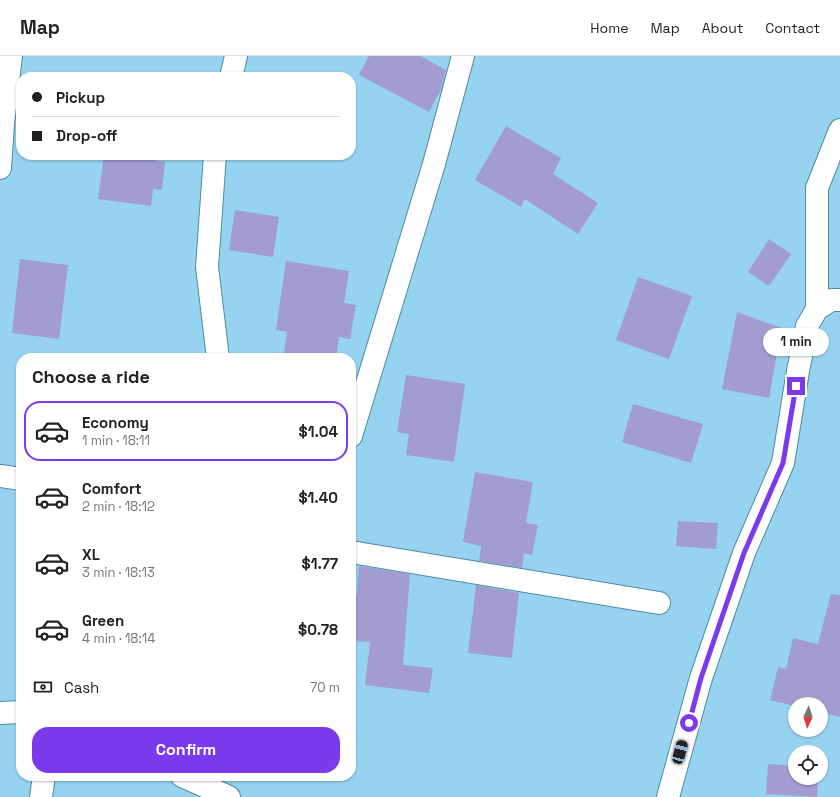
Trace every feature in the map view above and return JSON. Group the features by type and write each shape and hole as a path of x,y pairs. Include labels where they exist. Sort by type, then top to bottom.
{"street":[{"path":"0,168 3,124 11,56"},
{"path":"232,72 236,56"},
{"path":"356,420 434,164 463,56"},
{"path":"817,309 817,188 840,130"},
{"path":"215,160 207,267 217,353"},
{"path":"668,797 701,678 742,560 783,463 807,326 817,309 831,300 840,300"},
{"path":"0,476 16,478"},
{"path":"356,553 659,603"},
{"path":"0,713 16,712"},
{"path":"41,797 43,781"},
{"path":"193,781 229,797"}],"building":[{"path":"369,56 420,56 446,70 441,90 429,112 359,75"},
{"path":"506,126 561,158 553,174 598,203 578,234 525,199 521,207 475,180"},
{"path":"103,160 156,160 165,162 162,190 153,189 151,206 98,199"},
{"path":"235,210 279,217 273,257 229,250"},
{"path":"769,239 791,254 769,286 748,272"},
{"path":"20,259 68,265 59,339 12,333"},
{"path":"286,261 349,271 344,303 356,305 350,339 339,337 337,353 284,353 287,332 276,330"},
{"path":"638,277 692,296 669,359 616,340"},
{"path":"737,312 793,332 788,356 777,354 769,398 722,389"},
{"path":"406,375 465,384 454,462 406,455 409,434 397,432"},
{"path":"633,404 703,424 691,463 622,442"},
{"path":"475,472 533,482 526,523 538,525 532,555 524,553 522,568 479,561 481,546 463,542"},
{"path":"678,521 718,523 716,549 676,546"},
{"path":"359,566 410,574 403,665 433,668 429,693 365,685 370,642 356,641"},
{"path":"476,585 519,593 512,658 468,653"},
{"path":"831,594 840,595 840,717 828,714 828,697 788,697 788,704 770,700 778,667 786,669 793,638 818,644"},
{"path":"768,764 788,765 788,785 818,785 817,797 766,794"}],"route":[{"path":"689,723 701,678 744,553 783,463 796,386"}]}
